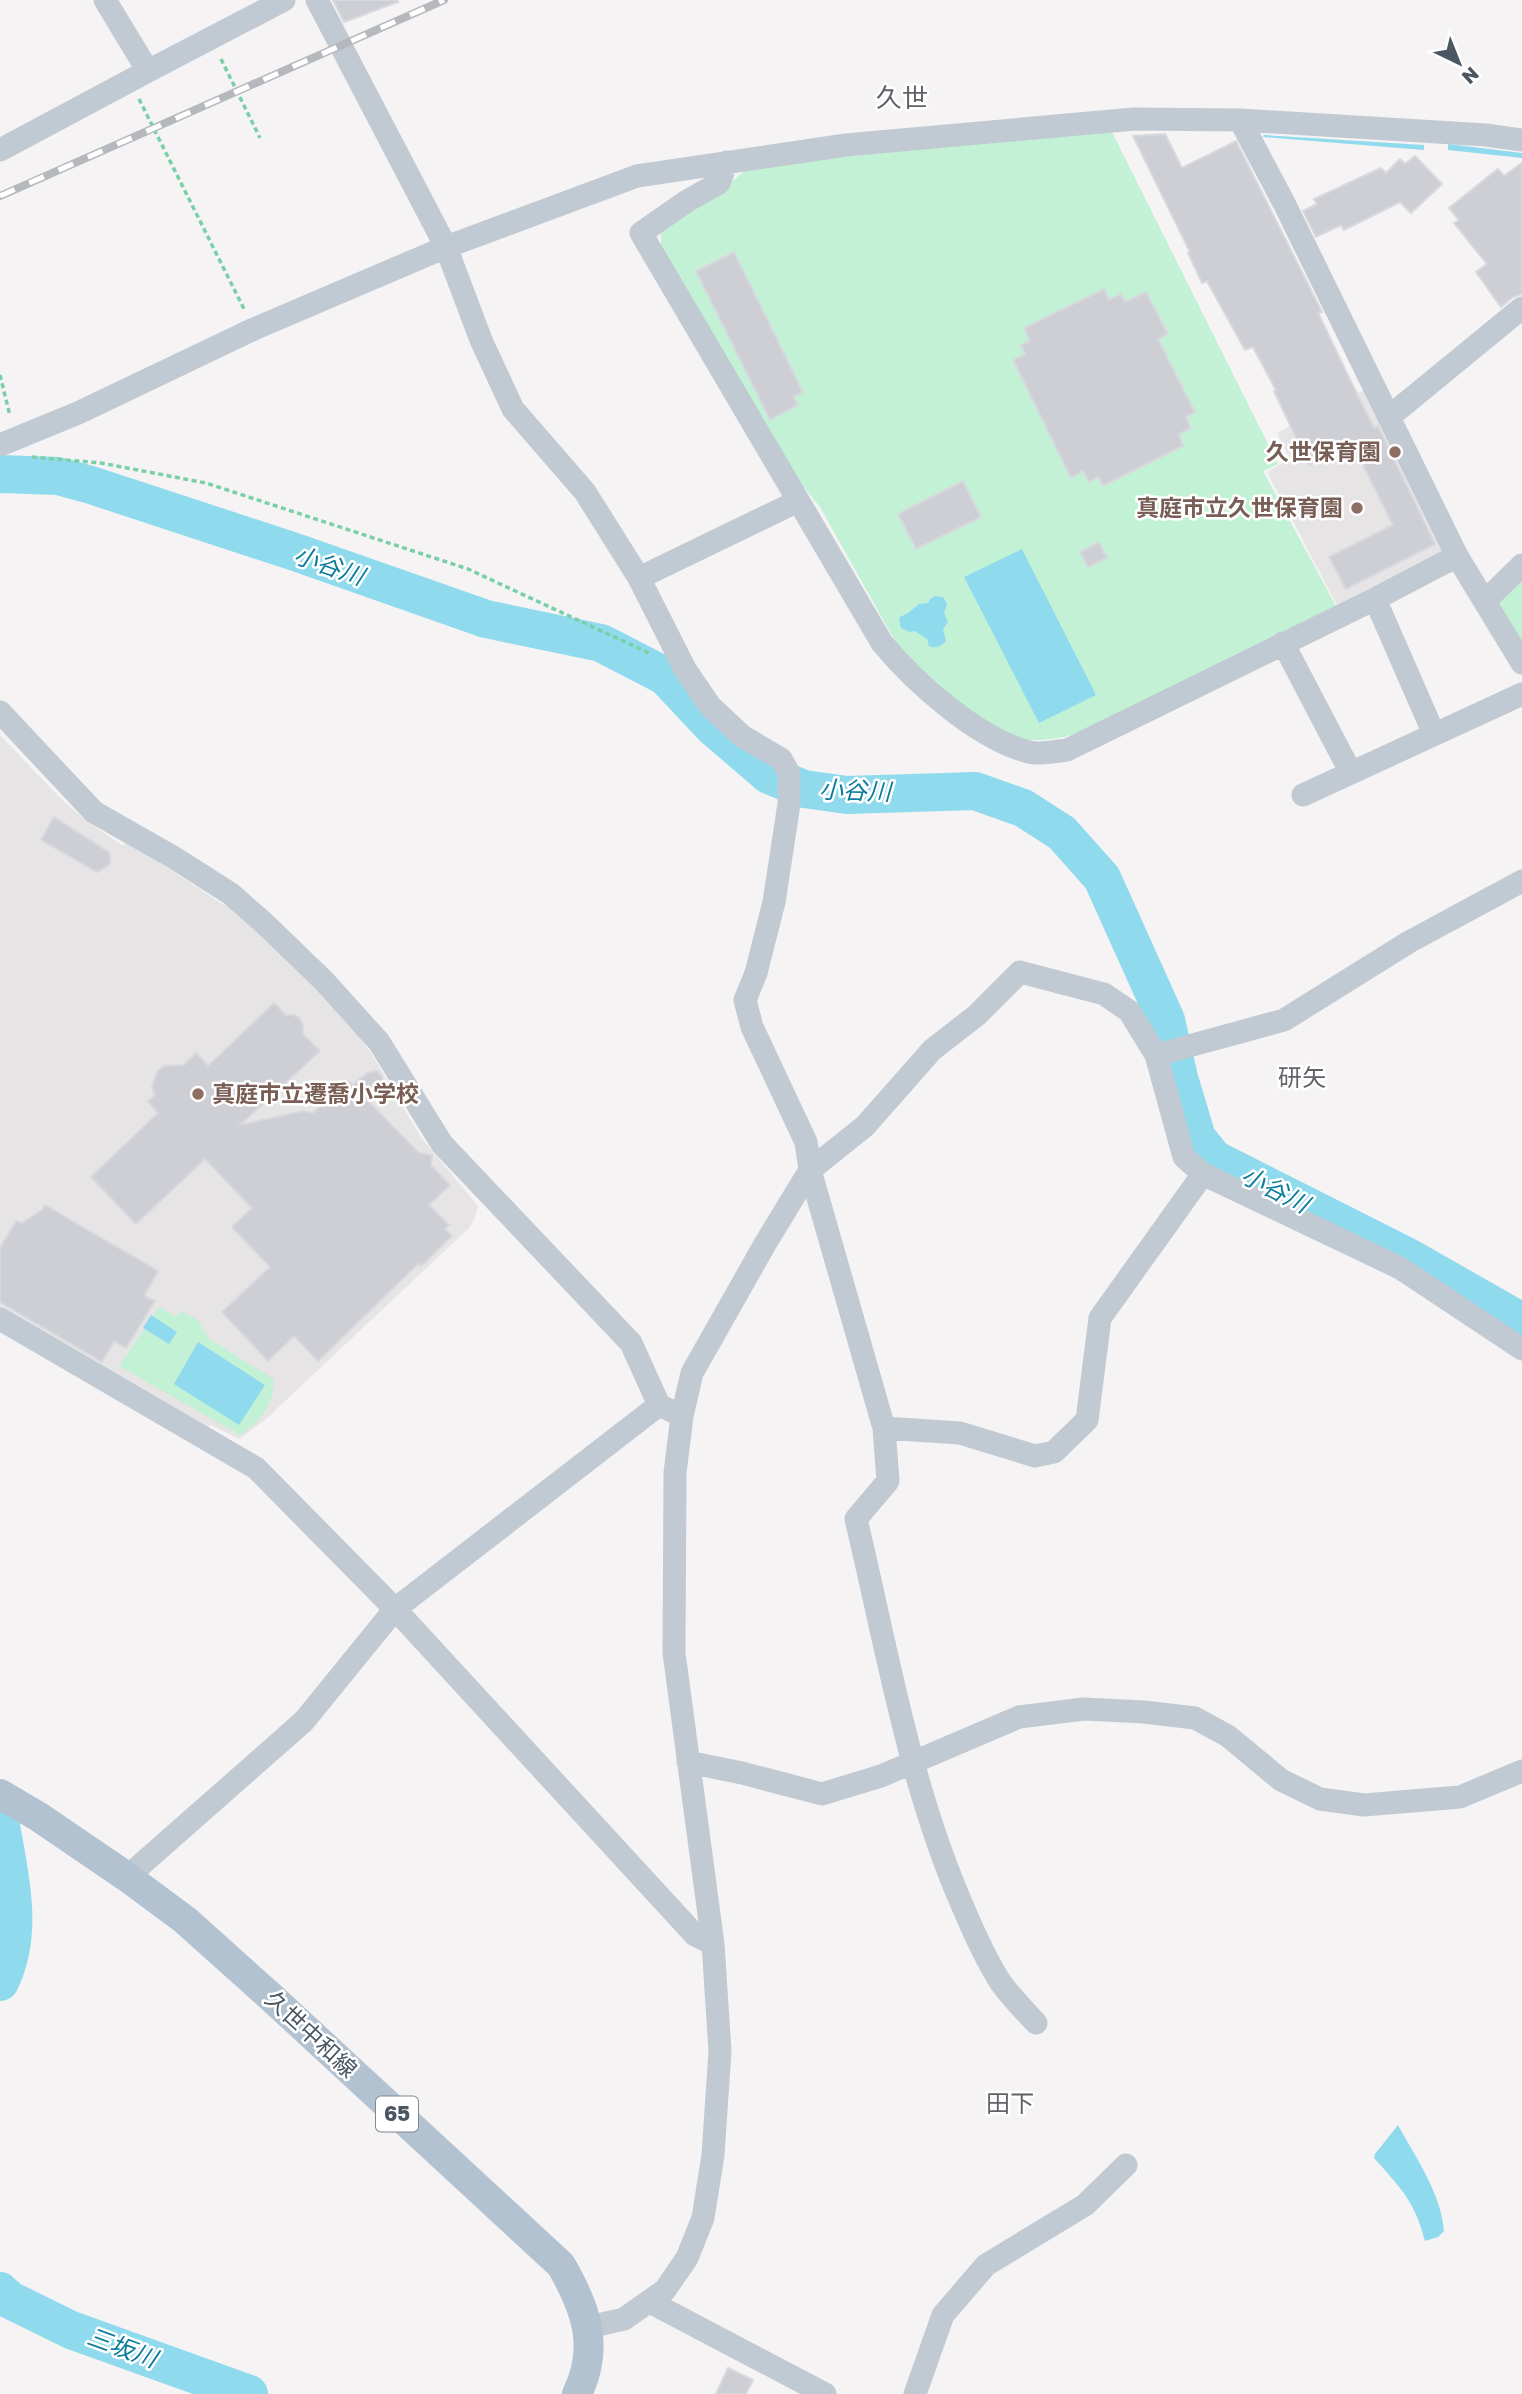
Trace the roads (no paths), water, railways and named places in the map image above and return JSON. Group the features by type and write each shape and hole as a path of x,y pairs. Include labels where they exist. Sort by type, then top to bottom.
{"main road":[{"name":"久世中和線","path":"4,1796 127,1877 185,1920 561,2265 578,2294 589,2327 588,2358 577,2394"}],"street":[{"path":"105,0 139,76"},
{"path":"0,150 284,0"},
{"path":"317,0 446,247 481,340 513,409 585,492 639,578 685,669 710,706 742,736 781,759 789,773 789,804 774,902 756,973 745,1000 752,1027 806,1142 810,1170 884,1428 888,1481 856,1519 914,1763 938,1845 976,1937 1002,1984 1036,2023"},
{"path":"14,447 254,329 446,247 637,176 846,145 1134,119 1240,120 1486,135 1522,140"},
{"path":"1240,120 1284,203 1457,556 1522,663"},
{"path":"727,162 719,183 687,201 641,233 882,643 905,671 954,711 999,742 1032,754 1067,750 1457,556"},
{"path":"1389,417 1522,308"},
{"path":"639,578 798,501"},
{"path":"1485,601 1522,565"},
{"path":"1375,599 1434,734"},
{"path":"1283,643 1351,773"},
{"path":"1303,795 1522,694"},
{"path":"0,712 94,812 231,894 324,981 379,1042 442,1144 631,1343 659,1405 682,1416"},
{"path":"1156,1055 1284,1020 1409,942 1522,881"},
{"path":"589,2327 624,2319 665,2290 687,2258 703,2218 713,2154 720,2051 713,1944 674,1653 675,1473 682,1416 692,1373 758,1255 810,1170 865,1126 932,1050 976,1015 1020,972 1104,993 1129,1011 1156,1055 1184,1157 1203,1174 1400,1268 1522,1349"},
{"path":"884,1428 960,1433 1035,1456 1054,1452 1087,1420 1100,1318 1203,1174"},
{"path":"0,1320 256,1468 396,1609 695,1935 713,1944"},
{"path":"127,1877 304,1721 396,1609 659,1405"},
{"path":"688,1762 822,1794 881,1776 1019,1717 1084,1709 1195,1718 1228,1736 1281,1780 1320,1799 1364,1805 1460,1797 1522,1771"},
{"path":"915,2394 943,2315 986,2265 1085,2205 1126,2165"},
{"path":"650,2302 825,2394"}],"water":[{"path":"1263,137 1424,145 1424,150"},
{"path":"1448,144 1522,153 1522,158 1448,150"},
{"path":"1022,549 1096,695 1039,723 964,577"},
{"path":"935,596 943,597 947,604 944,613 948,622 943,629 946,641 934,647 929,646 927,639 915,631 901,628 899,619 919,604 928,603"},
{"path":"151,1315 177,1332 169,1344 143,1328"},
{"path":"198,1342 265,1385 239,1425 174,1384"},
{"path":"1398,2125 1427,2176 1442,2217 1444,2231 1438,2237 1425,2241 1417,2216 1406,2196 1374,2158"}],"waterway":[{"name":"小谷川","path":"0,474 58,476 91,485 298,553 486,619 601,643 665,676 713,727 769,775 804,789 847,795 975,791 1023,808 1062,833 1102,878 1166,1020 1179,1078 1197,1138 1214,1159 1410,1258 1522,1322"},
{"name":"三坂川","path":"0,1820 13,1902 12,1943 0,1982"},
{"name":"三坂川","path":"0,2291 10,2300 71,2330 249,2394"}],"railway":[{"path":"0,196 444,0"}],"place":[{"name":"久世保育園","path":"1395,452"},
{"name":"真庭市立久世保育園","path":"1357,508"},
{"name":"真庭市立遷喬小学校","path":"198,1094"}],"district":[{"name":"久世","path":"902,98"},
{"name":"研矢","path":"1302,1078"},
{"name":"田下","path":"1010,2104"}]}
